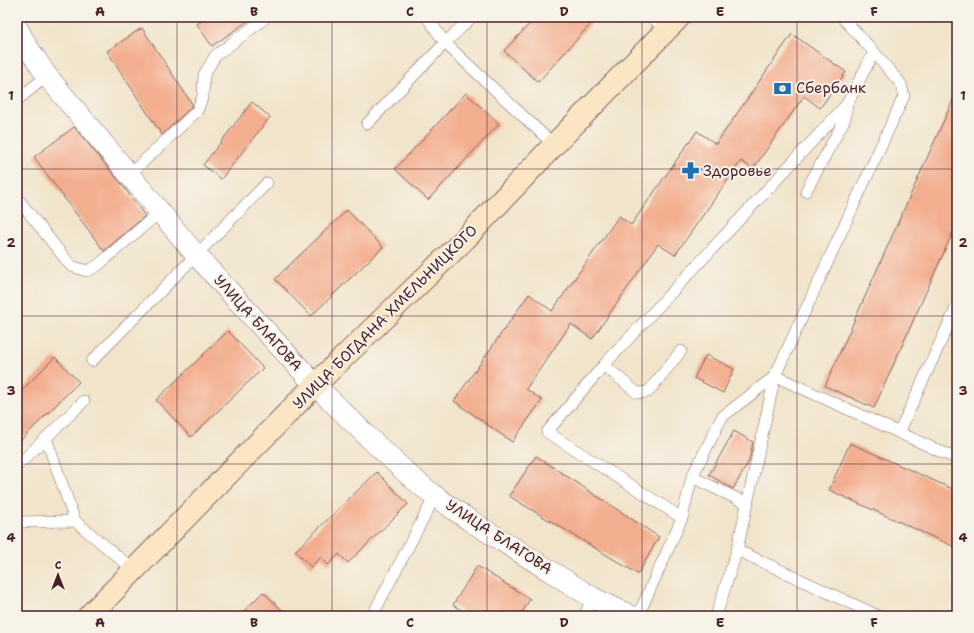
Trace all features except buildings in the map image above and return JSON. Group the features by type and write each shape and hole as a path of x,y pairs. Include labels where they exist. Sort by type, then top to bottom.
{"main road":[{"name":"УЛИЦА БОГДАНА ХМЕЛЬНИЦКОГО","path":"89,616 315,385 465,239 554,145 666,21"}],"street":[{"name":"УЛИЦА БЛАГОВА","path":"17,28 47,76 161,211 196,255 315,385 367,436 411,477 469,520 593,598 631,616"}],"lane":[{"path":"427,17 445,43 554,145"},
{"path":"367,124 472,17"},
{"path":"716,616 737,550 775,376 904,96 901,84 842,17"},
{"path":"130,174 197,111 203,96 204,75 215,56 264,19"},
{"path":"682,518 547,432 604,365 847,104 874,52"},
{"path":"17,100 47,76"},
{"path":"806,191 845,119 847,104"},
{"path":"92,362 267,183"},
{"path":"17,198 71,266 87,271 97,266 161,211"},
{"path":"899,433 957,306"},
{"path":"604,365 637,394 648,392 681,351"},
{"path":"775,376 957,459"},
{"path":"638,616 682,518 692,477 722,417 775,376"},
{"path":"17,466 84,401"},
{"path":"46,438 76,521 134,570"},
{"path":"692,477 748,504"},
{"path":"372,616 435,496"},
{"path":"17,522 76,521"},
{"path":"737,550 878,616"},
{"path":"584,616 593,598"}],"place":[{"name":"Сбербанк","path":"783,88"},
{"name":"Здоровье","path":"690,171"}]}
